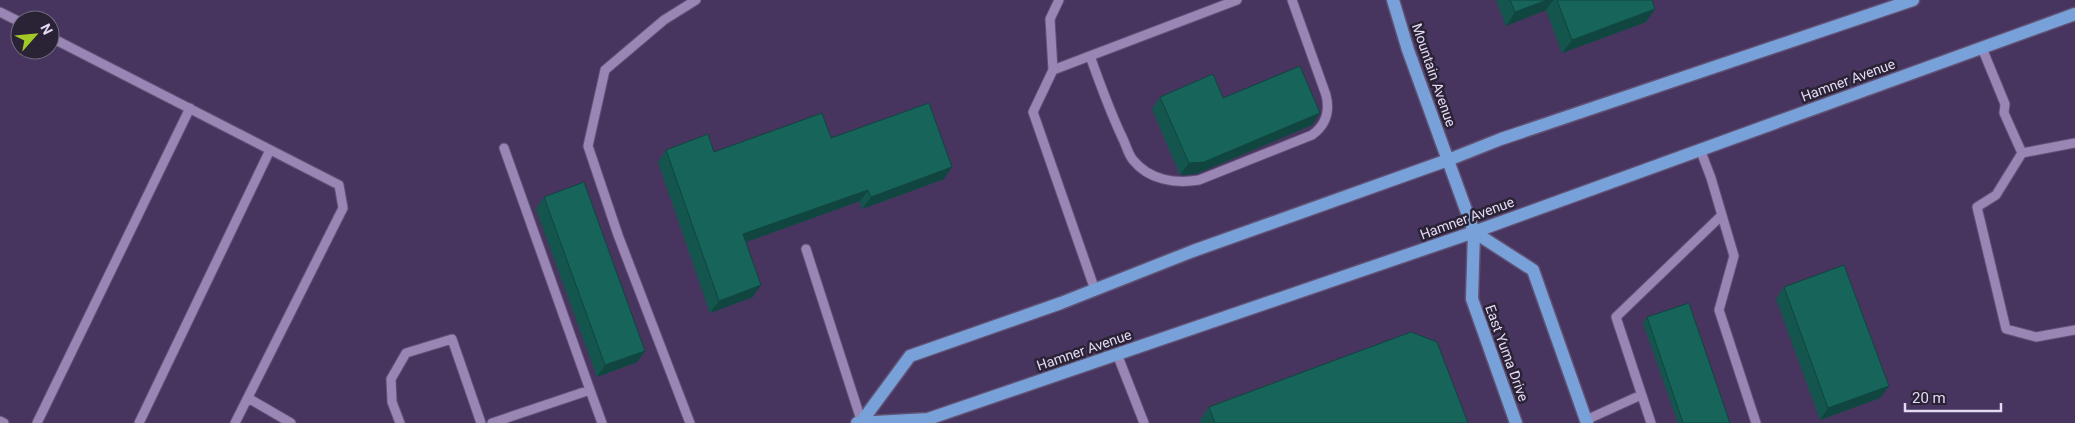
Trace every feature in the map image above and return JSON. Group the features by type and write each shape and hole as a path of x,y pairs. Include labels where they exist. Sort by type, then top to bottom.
{"main road":[{"name":"Mountain Avenue","path":"1393,0 1474,232"},
{"path":"860,422 910,356 1095,290 1202,248 1524,131 1913,0"},
{"name":"Hamner Avenue","path":"860,422 928,418 1474,232 2075,14"},
{"path":"1474,232 1533,270 1586,421"},
{"name":"East Yuma Drive","path":"1474,232 1472,299 1516,423"}],"lane":[{"path":"690,423 618,236 588,146 605,70 664,20 696,0"},
{"path":"1059,0 1050,20 1052,70 1033,112 1095,290"},
{"path":"1052,70 1237,0"},
{"path":"1090,56 1110,113 1132,159 1142,168 1160,179 1183,183 1199,180 1312,135 1320,129 1326,119 1328,105 1326,95 1292,0"},
{"path":"60,42 339,185 343,208 235,423"},
{"path":"1982,48 2005,104 2004,114 2022,153"},
{"path":"37,423 190,108"},
{"path":"2075,143 2022,153 1996,195 1977,208 2006,329 2036,337 2075,330"},
{"path":"504,148 602,423"},
{"path":"1700,149 1711,178 1734,256 1719,310 1756,423"},
{"path":"139,423 270,150"},
{"path":"1651,423 1616,318 1722,215"},
{"path":"806,249 860,422"},
{"path":"400,423 392,402 391,379 406,353 452,339 481,423"},
{"path":"1117,354 1144,423"},
{"path":"492,423 590,390"},
{"path":"1586,421 1642,395"},
{"path":"248,398 291,423"},
{"path":"0,421 4,423"}],"building":[{"path":"1510,0 1547,0 1515,12"},
{"path":"1557,0 1652,0 1655,9 1572,40"},
{"path":"1300,66 1320,113 1204,162 1189,163 1160,97 1213,74 1223,98"},
{"path":"929,103 952,167 871,197 868,190 743,234 761,285 719,301 666,150 708,134 714,152 822,113 831,138"},
{"path":"584,182 645,351 605,365 544,197"},
{"path":"1844,265 1889,386 1828,408 1784,287"},
{"path":"1689,303 1730,423 1683,423 1647,317"},
{"path":"1411,332 1437,342 1468,423 1215,423 1209,407"}]}
